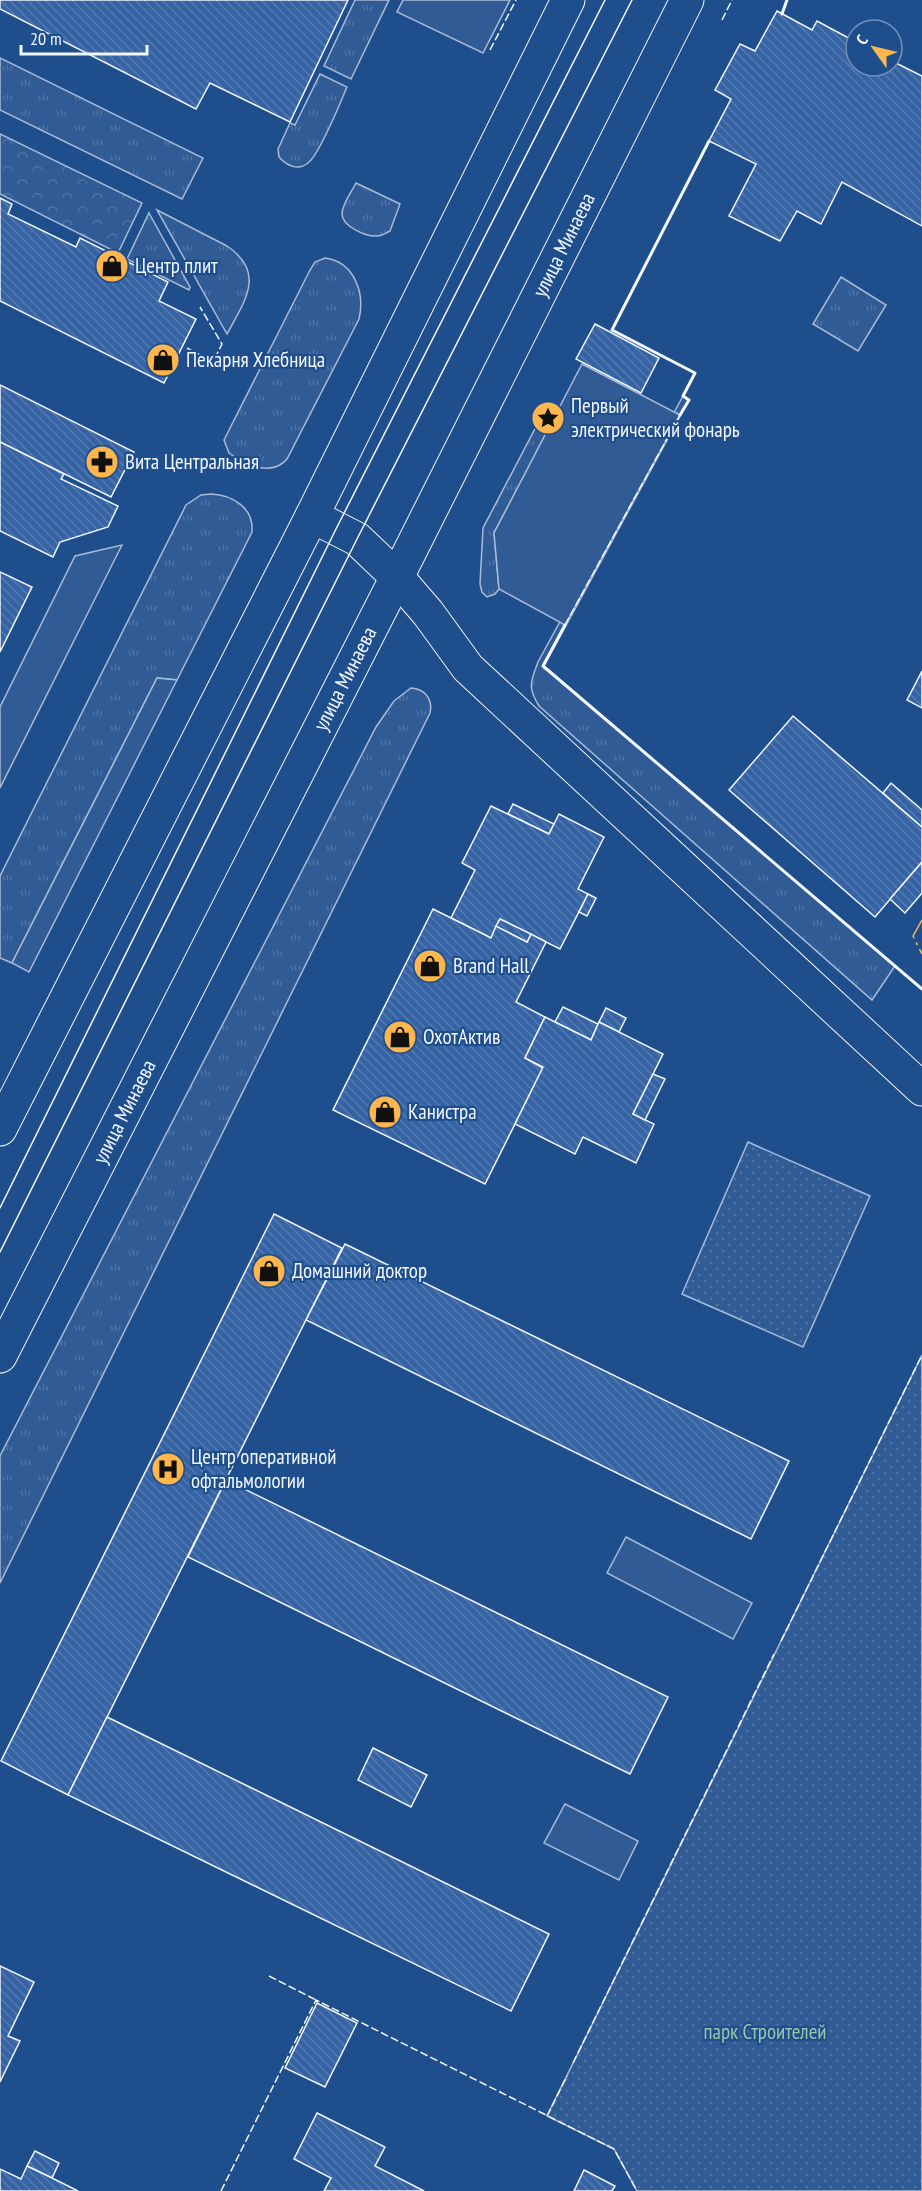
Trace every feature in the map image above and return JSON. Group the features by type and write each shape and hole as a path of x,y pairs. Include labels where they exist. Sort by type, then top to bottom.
{"main road":[{"path":"0,1129 312,516 568,0"},
{"name":"улица Минаева","path":"0,1356 397,577 687,0"},
{"path":"312,516 357,539 397,577 428,613 468,668 922,1089"}],"green space":[{"path":"355,0 389,0 351,79 324,66"},
{"path":"0,58 203,158 182,199 0,110"},
{"path":"320,74 347,87 313,158 300,167 293,166 279,157 278,149 290,123 295,125"},
{"path":"0,134 142,203 118,253 0,194"},
{"path":"356,183 400,204 390,231 381,236 372,236 355,230 346,223 342,210"},
{"path":"157,210 227,246 239,256 246,267 249,277 245,299 227,334"},
{"path":"149,213 190,287 189,290 127,259"},
{"path":"325,258 335,261 351,272 359,290 359,319 287,459 274,467 250,465 229,453 224,440 310,270 315,262"},
{"path":"841,277 886,305 858,351 813,324"},
{"path":"683,396 689,400 544,666 895,966 872,1000 539,706 533,694 532,679 538,662"},
{"path":"538,423 549,428 494,533 499,589 495,594 487,597 482,592 480,584 483,528"},
{"path":"201,495 227,497 240,504 250,516 252,532 177,680 157,678 12,963 0,958 0,876 186,505"},
{"path":"411,688 420,690 427,696 431,708 430,713 0,1583 0,1456 376,727 394,701"},
{"path":"748,1142 870,1196 803,1347 682,1294"},
{"name":"парк Строителей","path":"922,1355 922,2191 637,2191 614,2149 547,2116"}],"shaded area":[{"path":"403,0 510,0 483,53 397,12"},
{"path":"582,364 680,415 565,625 499,589 494,533"},
{"path":"122,545 0,788 0,707 75,556"},
{"path":"157,678 177,680 29,972 12,963"},
{"path":"626,1537 752,1603 733,1639 607,1573"},
{"path":"565,1804 638,1841 619,1880 544,1843"}],"building":[{"path":"0,0 348,0 290,122 210,83 196,109 0,9"},
{"path":"777,11 812,30 817,21 844,36 844,78 904,78 904,67 922,76 922,226 842,182 821,224 797,211 780,241 729,216 756,164 709,141 731,99 715,90 740,44 755,51"},
{"path":"0,198 12,204 8,214 76,247 80,238 168,282 159,301 196,319 164,383 0,301"},
{"path":"595,324 659,358 641,393 576,359"},
{"path":"0,385 134,452 111,497 0,442"},
{"path":"0,442 64,474 61,479 118,506 108,527 60,542 53,557 0,531"},
{"path":"0,572 32,587 0,652"},
{"path":"922,671 922,708 907,700"},
{"path":"793,716 922,827 922,862 875,917 729,790"},
{"path":"891,783 922,810 922,827 883,793"},
{"path":"513,804 554,824 549,834 508,814"},
{"path":"491,806 549,834 559,814 604,837 578,889 588,894 560,949 500,919 491,938 451,918 475,870 462,863"},
{"path":"922,862 922,893 905,913 890,899"},
{"path":"588,894 596,898 587,916 579,912"},
{"path":"433,909 491,938 496,926 527,942 531,934 546,942 516,1002 545,1017 525,1058 543,1068 485,1184 333,1110"},
{"path":"500,919 531,934 527,942 496,926"},
{"path":"563,1007 598,1024 591,1040 555,1022"},
{"path":"606,1008 626,1018 619,1032 599,1022"},
{"path":"545,1017 591,1040 599,1022 663,1054 633,1114 654,1124 636,1163 583,1137 575,1154 515,1124 543,1067 525,1058"},
{"path":"653,1074 665,1079 645,1120 633,1114"},
{"path":"274,1214 342,1248 68,1795 1,1761"},
{"path":"345,1244 789,1461 751,1539 306,1320"},
{"path":"226,1480 668,1697 630,1774 188,1557"},
{"path":"107,1717 549,1934 511,2011 68,1795"},
{"path":"373,1748 427,1775 411,1807 358,1780"},
{"path":"0,1966 34,1982 8,2036 20,2041 0,2082"},
{"path":"317,2003 357,2023 325,2087 285,2068"},
{"path":"317,2113 385,2147 375,2166 424,2191 324,2191 331,2178 294,2159"},
{"path":"35,2151 59,2163 52,2178 27,2166"},
{"path":"27,2166 78,2191 0,2191 0,2169 21,2179"},
{"path":"584,2170 615,2186 612,2191 574,2191"}],"tram line":[{"path":"0,1208 336,529 605,0"},
{"path":"0,1252 357,539 632,0"}],"fence":[{"path":"490,50 516,0"},
{"path":"722,20 732,0"},
{"path":"187,348 213,362 222,344 200,307"},
{"path":"565,625 680,415"},
{"path":"781,1641 922,1355"},
{"path":"573,2063 774,1654"},
{"path":"269,1976 316,2000"},
{"path":"221,2191 316,2000 614,2149 637,2191"},
{"path":"547,2116 567,2076"}],"wall":[{"path":"782,14 787,0"},
{"path":"680,415 689,400 683,396 695,373 612,330 709,141"},
{"path":"565,625 543,666 922,989"}],"power":[{"path":"922,920 913,936 922,954"}],"place":[{"name":"Центр плит","path":"112,266"},
{"name":"Пекарня Хлебница","path":"163,360"},
{"name":"Первый электрический фонарь","path":"548,418"},
{"name":"Вита Центральная","path":"102,462"},
{"name":"Brand Hall","path":"430,966"},
{"name":"ОхотАктив","path":"400,1037"},
{"name":"Канистра","path":"385,1112"},
{"name":"Домашний доктор","path":"269,1271"},
{"name":"Центр оперативной офтальмологии","path":"168,1469"}]}
